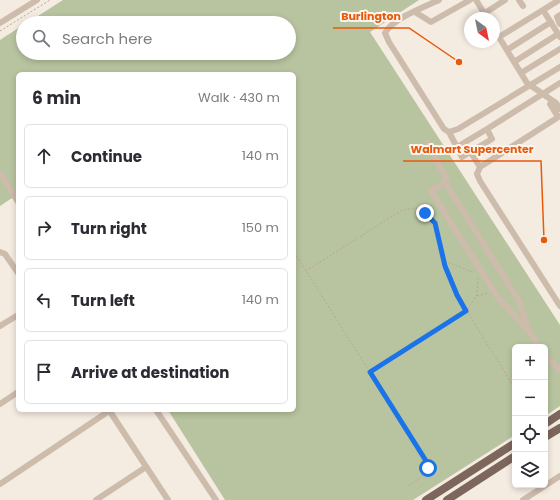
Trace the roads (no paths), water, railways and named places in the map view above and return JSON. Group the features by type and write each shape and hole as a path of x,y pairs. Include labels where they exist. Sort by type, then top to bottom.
{"main road":[{"path":"548,422 560,414"},
{"path":"548,435 560,428"},
{"path":"426,500 512,445"},
{"path":"447,500 512,458"}],"street":[{"path":"0,23 27,3 37,0"},
{"path":"439,0 388,27 385,33 389,42 444,129 449,132 462,157 471,153 492,139 487,129"},
{"path":"415,12 431,22 476,0 484,12"},
{"path":"491,12 505,0"},
{"path":"519,0 523,6"},
{"path":"500,37 558,0"},
{"path":"514,62 559,35 543,10"},
{"path":"559,16 560,24"},
{"path":"507,50 551,22"},
{"path":"500,40 521,73 531,85 543,94 557,101 560,109"},
{"path":"521,73 560,49"},
{"path":"449,132 458,129 560,67"},
{"path":"457,147 560,83"},
{"path":"557,101 550,104 559,117 480,167 477,174 560,306"},
{"path":"427,143 446,178 445,182 519,301 529,331"},
{"path":"471,153 480,167"},
{"path":"0,173 16,199"},
{"path":"445,182 431,191 498,298 529,331 537,344"},
{"path":"0,252 6,254 16,270"},
{"path":"0,326 16,316"},
{"path":"548,358 560,371"},
{"path":"0,404 16,393"},
{"path":"0,484 106,412"},
{"path":"110,412 168,500"},
{"path":"157,412 216,500"},
{"path":"96,500 146,467"},
{"path":"523,500 560,476"}],"place":[{"name":"Burlington","path":"459,62"},
{"name":"Walmart Supercenter","path":"544,240"}]}
